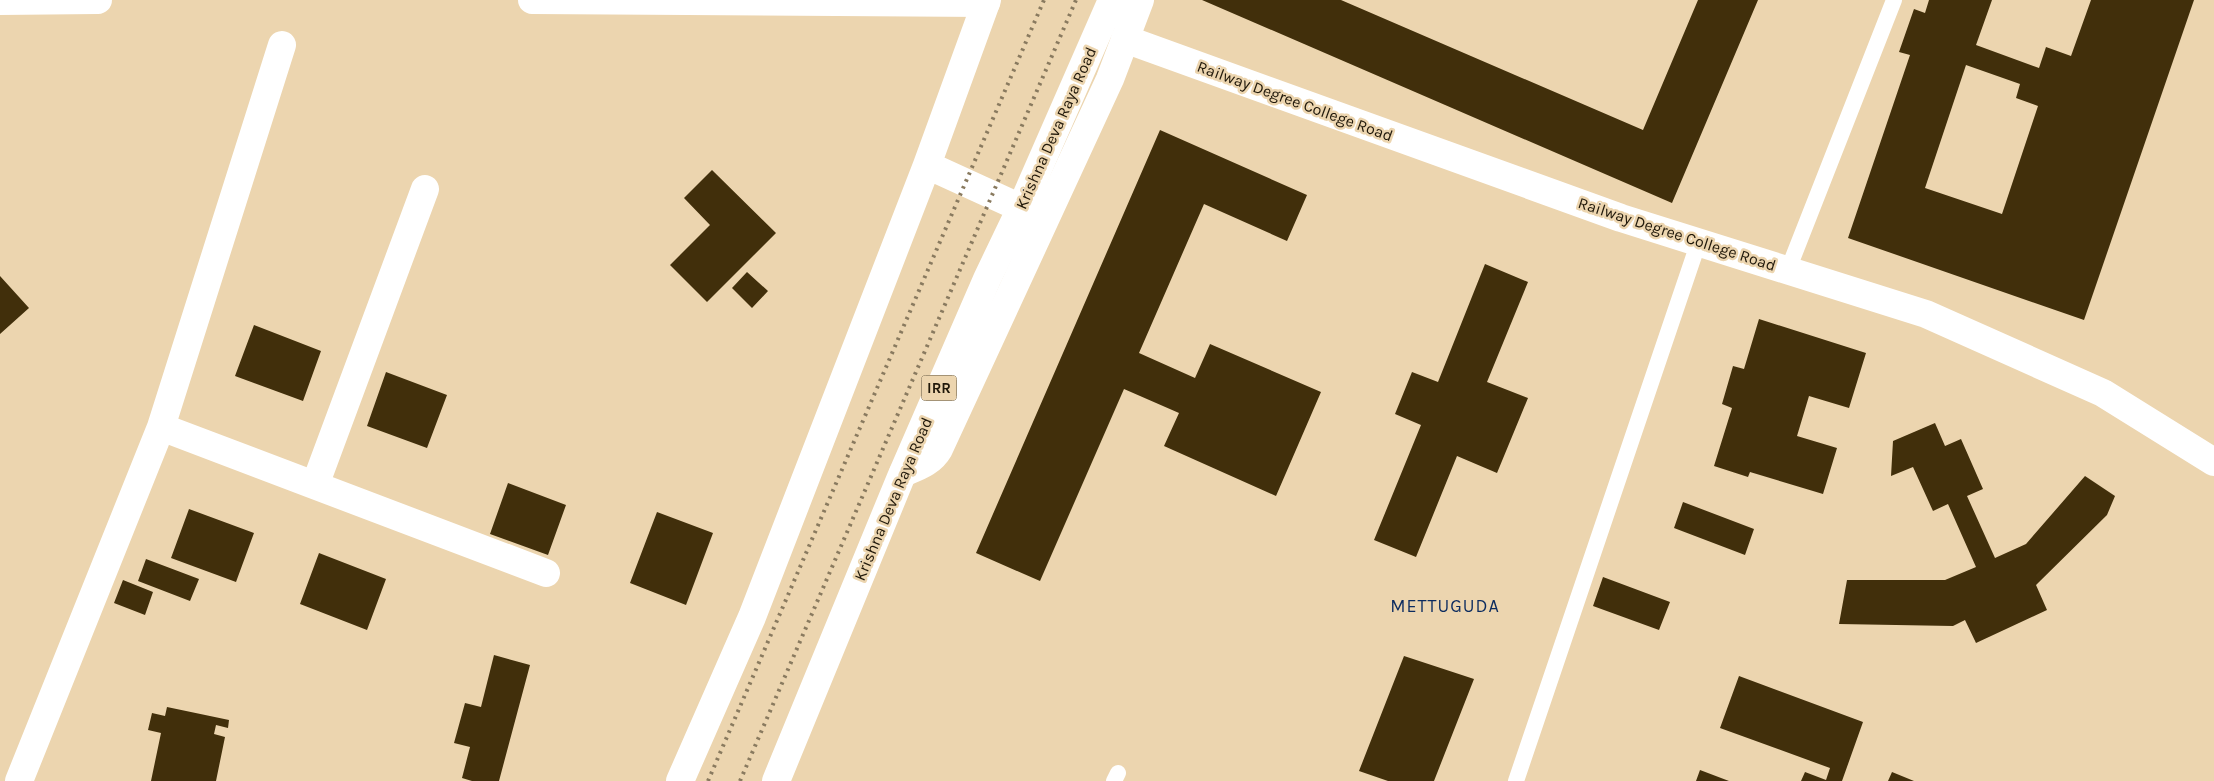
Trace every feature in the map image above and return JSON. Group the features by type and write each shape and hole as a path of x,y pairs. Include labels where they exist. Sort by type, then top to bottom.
{"street":[{"path":"0,1 98,0"},
{"path":"532,0 986,1 927,165 752,617 680,781"},
{"name":"Krishna Deva Raya Road","path":"776,781 902,474 1112,0"},
{"path":"902,474 928,462 939,449 1110,79 1140,0"},
{"name":"Railway Degree College Road","path":"1125,39 1611,214 1926,314 2103,393 2214,462"},
{"path":"19,781 161,427 282,45"},
{"path":"927,165 1021,208"},
{"path":"314,485 425,189"},
{"path":"161,427 546,573"}],"lane":[{"path":"1788,270 1894,0"},
{"path":"1516,781 1699,241"}],"building":[{"path":"1202,0 1341,0 1643,130 1698,0 1758,0 1672,203"},
{"path":"1929,0 1992,0 1976,45 2039,68 2046,47 2071,56 2091,0 2194,0 2084,320 1848,238 1910,55 1899,52 1914,9 1925,13","holes":["1966,65 2020,84 2016,98 2038,106 2002,214 1925,188"]},
{"path":"1160,130 1307,195 1287,241 1204,204 1139,353 1195,378 1210,344 1321,392 1276,496 1164,446 1179,413 1124,389 1040,581 976,553"},
{"path":"712,170 776,233 707,302 670,265 710,225 684,198"},
{"path":"1485,264 1528,282 1487,382 1528,398 1497,473 1457,456 1416,557 1374,540 1421,425 1395,414 1412,372 1438,382"},
{"path":"747,272 768,291 752,308 732,288"},
{"path":"0,276 29,308 0,334"},
{"path":"1759,319 1866,353 1849,408 1809,396 1797,436 1837,448 1823,494 1750,472 1748,477 1714,466 1732,408 1722,404 1733,366 1744,369"},
{"path":"254,325 321,351 303,401 235,376"},
{"path":"386,372 447,395 427,448 367,426"},
{"path":"1935,423 1945,446 1961,439 1983,489 1967,496 1995,558 2026,544 2085,476 2115,496 2107,515 2036,585 2047,610 1976,643 1965,620 1953,626 1839,624 1847,580 1945,580 1976,567 1948,504 1933,511 1913,467 1891,476 1893,441"},
{"path":"508,483 566,505 548,555 490,534"},
{"path":"1683,502 1754,529 1745,555 1674,528"},
{"path":"189,509 254,533 236,582 171,558"},
{"path":"657,512 713,533 686,605 630,583"},
{"path":"319,553 386,579 367,630 300,604"},
{"path":"146,559 199,579 190,601 138,581"},
{"path":"1603,577 1670,602 1659,630 1593,606"},
{"path":"123,580 153,592 145,615 114,603"},
{"path":"494,655 530,665 499,781 472,781 462,778 470,747 454,743 465,703 481,707"},
{"path":"1404,656 1474,679 1434,781 1388,781 1359,771"},
{"path":"1739,676 1863,722 1842,781 1801,781 1805,772 1826,780 1830,768 1720,728"},
{"path":"167,707 229,720 228,728 216,725 214,734 225,737 216,781 151,781 161,733 148,730 152,713 165,716"},
{"path":"1700,770 1729,781 1696,781"},
{"path":"1892,772 1914,781 1888,781"}],"railway":[{"path":"708,781 1044,0"},
{"path":"740,781 1076,0"}],"district":[{"name":"METTUGUDA","path":"1445,606"}]}
